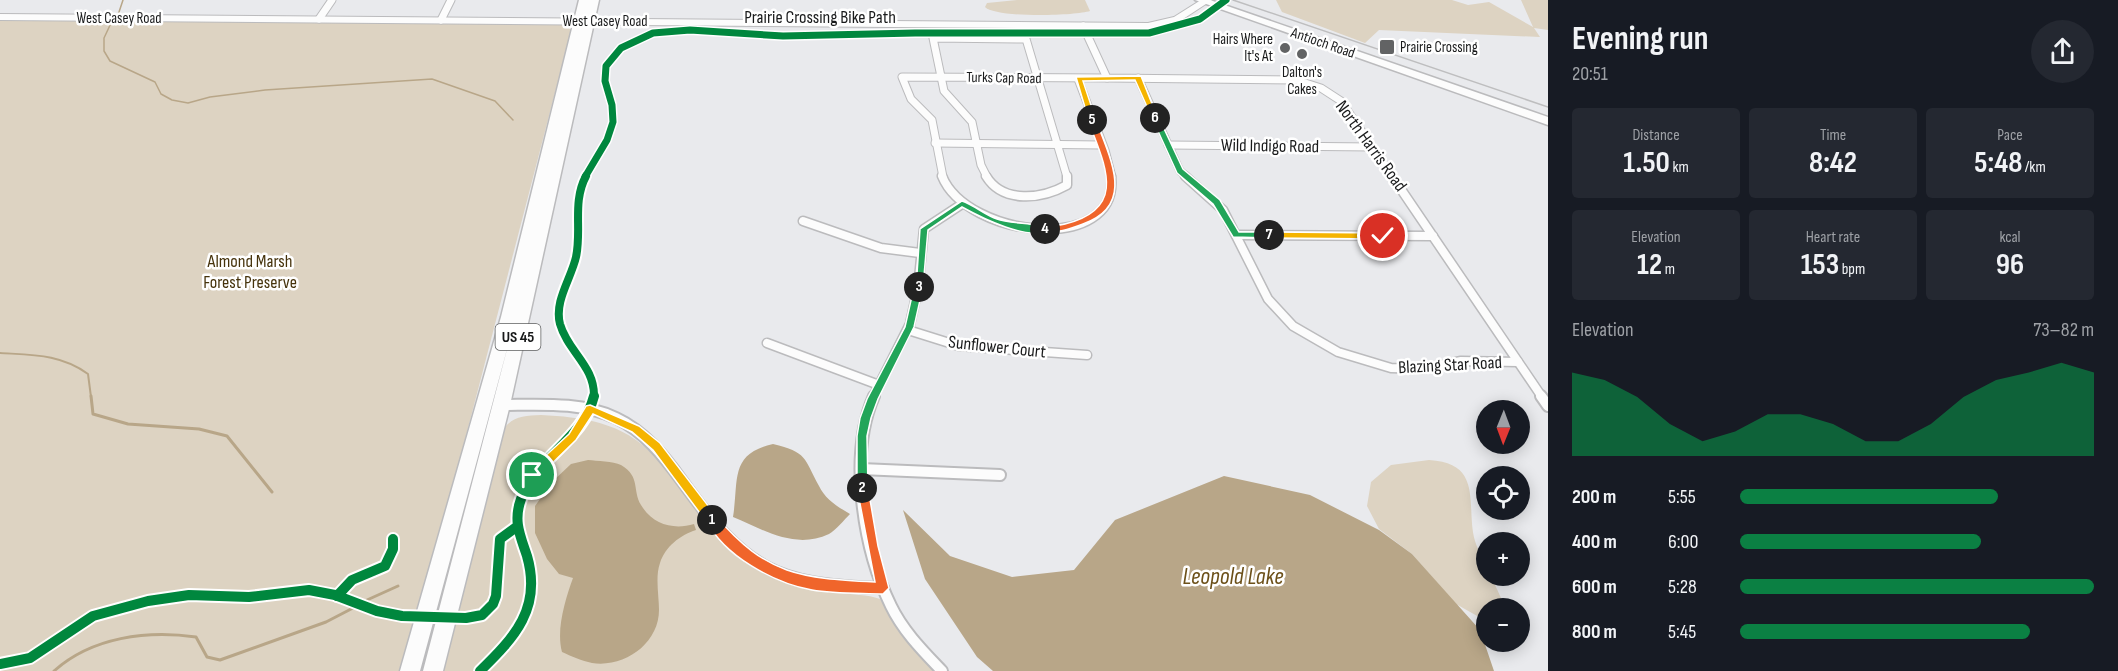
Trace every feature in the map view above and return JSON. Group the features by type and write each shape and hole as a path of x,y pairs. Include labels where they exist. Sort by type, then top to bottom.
{"main road":[{"name":"US 45","path":"433,671 502,405 584,21 584,0"},
{"name":"US 45","path":"410,671 486,405 584,21 594,0"},
{"name":"West Casey Road","path":"0,17 1156,25 1177,19 1204,0"},
{"name":"Antioch Road","path":"1204,0 1548,121"}],"street":[{"path":"319,20 332,0"},
{"path":"441,20 451,0"},
{"path":"1083,26 1107,78"},
{"path":"933,38 1026,39 1039,78 1059,144 1067,185 1055,194 1035,198 1018,196 991,182 983,172 971,118 946,96 933,38"},
{"name":"Turks Cap Road","path":"935,143 932,121 905,94 902,77 1107,78"},
{"name":"North Harris Road","path":"1107,78 1275,79 1306,82 1321,88 1341,101 1548,406"},
{"name":"Blazing Star Road","path":"1138,78 1180,171 1216,202 1237,235 1257,280 1276,309 1293,326 1330,348 1375,364 1408,369 1461,361 1518,362"},
{"path":"1078,79 1112,176 1111,195 1100,212 1076,224 1051,229 1016,227 994,221 962,204 942,177 935,143 1101,145"},
{"name":"Wild Indigo Road","path":"1168,145 1373,147"},
{"path":"942,671 912,639 883,588 872,546 861,469 865,418 879,384 908,330 918,298 920,253 924,229 962,204"},
{"path":"803,221 881,248 920,253"},
{"path":"1237,235 1433,236"},
{"name":"Sunflower Court","path":"908,330 959,346 1087,355"},
{"path":"767,343 879,384"},
{"path":"486,405 572,406 616,417 636,429 657,447 722,534 753,561 812,585 883,588"},
{"path":"861,469 1000,475"}],"green space":[{"path":"1017,0 1085,0 1090,11 1052,15 1018,14 992,11 985,7 987,3"},
{"path":"1276,0 1452,0 1468,5 1489,2 1533,27 1521,0 1548,0 1548,30 1534,28 1540,37 1379,30 1365,43 1282,12"},
{"name":"Almond Marsh Forest Preserve","path":"0,18 559,24 568,26 571,31 405,671 0,671"},
{"path":"541,415 571,417 595,422 633,438 649,450 664,466 716,537 734,555 753,568 788,583 880,599 905,638 934,671 443,671 501,433 513,420"},
{"path":"1429,460 1447,463 1458,469 1466,478 1476,543 1476,586 1496,586 1501,598 1476,598 1476,615 1456,604 1412,554 1379,529 1367,506 1371,482 1391,465"}],"water":[{"path":"773,444 799,453 828,499 850,514 829,534 804,540 792,539 768,532 733,517 737,480 743,462 749,454 759,448"},
{"path":"588,460 621,465 634,479 638,499 646,512 664,524 686,526 694,524 696,530 674,542 662,557 658,574 657,622 647,643 628,657 604,664 588,662 562,652 561,625 564,605 573,578 559,574 547,559 535,533 535,506 552,482 571,464"},
{"name":"Leopold Lake","path":"1224,476 1310,495 1379,530 1412,554 1476,626 1476,652 1488,652 1494,671 993,671 977,657 925,579 903,510 950,556 1012,577 1074,570 1115,520"}],"waterway":[{"path":"118,15 123,0"},
{"path":"112,21 104,38 104,51 110,61 155,82 161,94 172,100 188,103 210,97 265,90 432,79 495,101 513,120"},
{"path":"0,353 46,357 78,367 88,374 91,397"},
{"path":"91,396 93,414 128,424 199,429 227,436 272,492"},
{"path":"367,600 398,586"},
{"path":"54,671 85,650 103,643 140,636 196,637 207,657 220,660 326,622 353,608"}],"railway":[{"path":"1233,0 1548,107"}],"cycle path":[{"name":"Prairie Crossing Bike Path","path":"480,671 515,633 529,605 532,589 531,573 516,522 526,486 535,473 580,426 589,413 594,397 594,384 590,373 563,332 559,321 559,308 576,256 577,205 580,188 607,140 613,122 614,114 605,74 606,66 616,53 639,38 674,30 783,36 870,33 1149,33 1200,19 1210,14 1226,0"},
{"path":"0,664 30,658 93,616 148,601 189,595 249,597 309,590 335,595 377,611 402,616 466,618 482,615 493,604 496,596 500,539 515,528"},
{"path":"337,596 352,580 385,566 393,549 393,539"}],"place":[{"name":"Prairie Crossing","path":"1387,47"},
{"name":"Hairs Where It's At","path":"1285,48"},
{"name":"Dalton's Cakes","path":"1302,54"}],"route":[{"path":"532,475 573,437 585,421 590,409 616,417 636,429 657,447 722,534 734,547 753,561 812,585 883,588 862,492 862,436 865,418 872,399 909,327 918,298 920,253 924,229 962,204 994,221 1029,229 1064,228 1100,212 1111,195 1112,176 1078,79 1138,78 1180,171 1216,202 1237,235 1383,236"}]}
